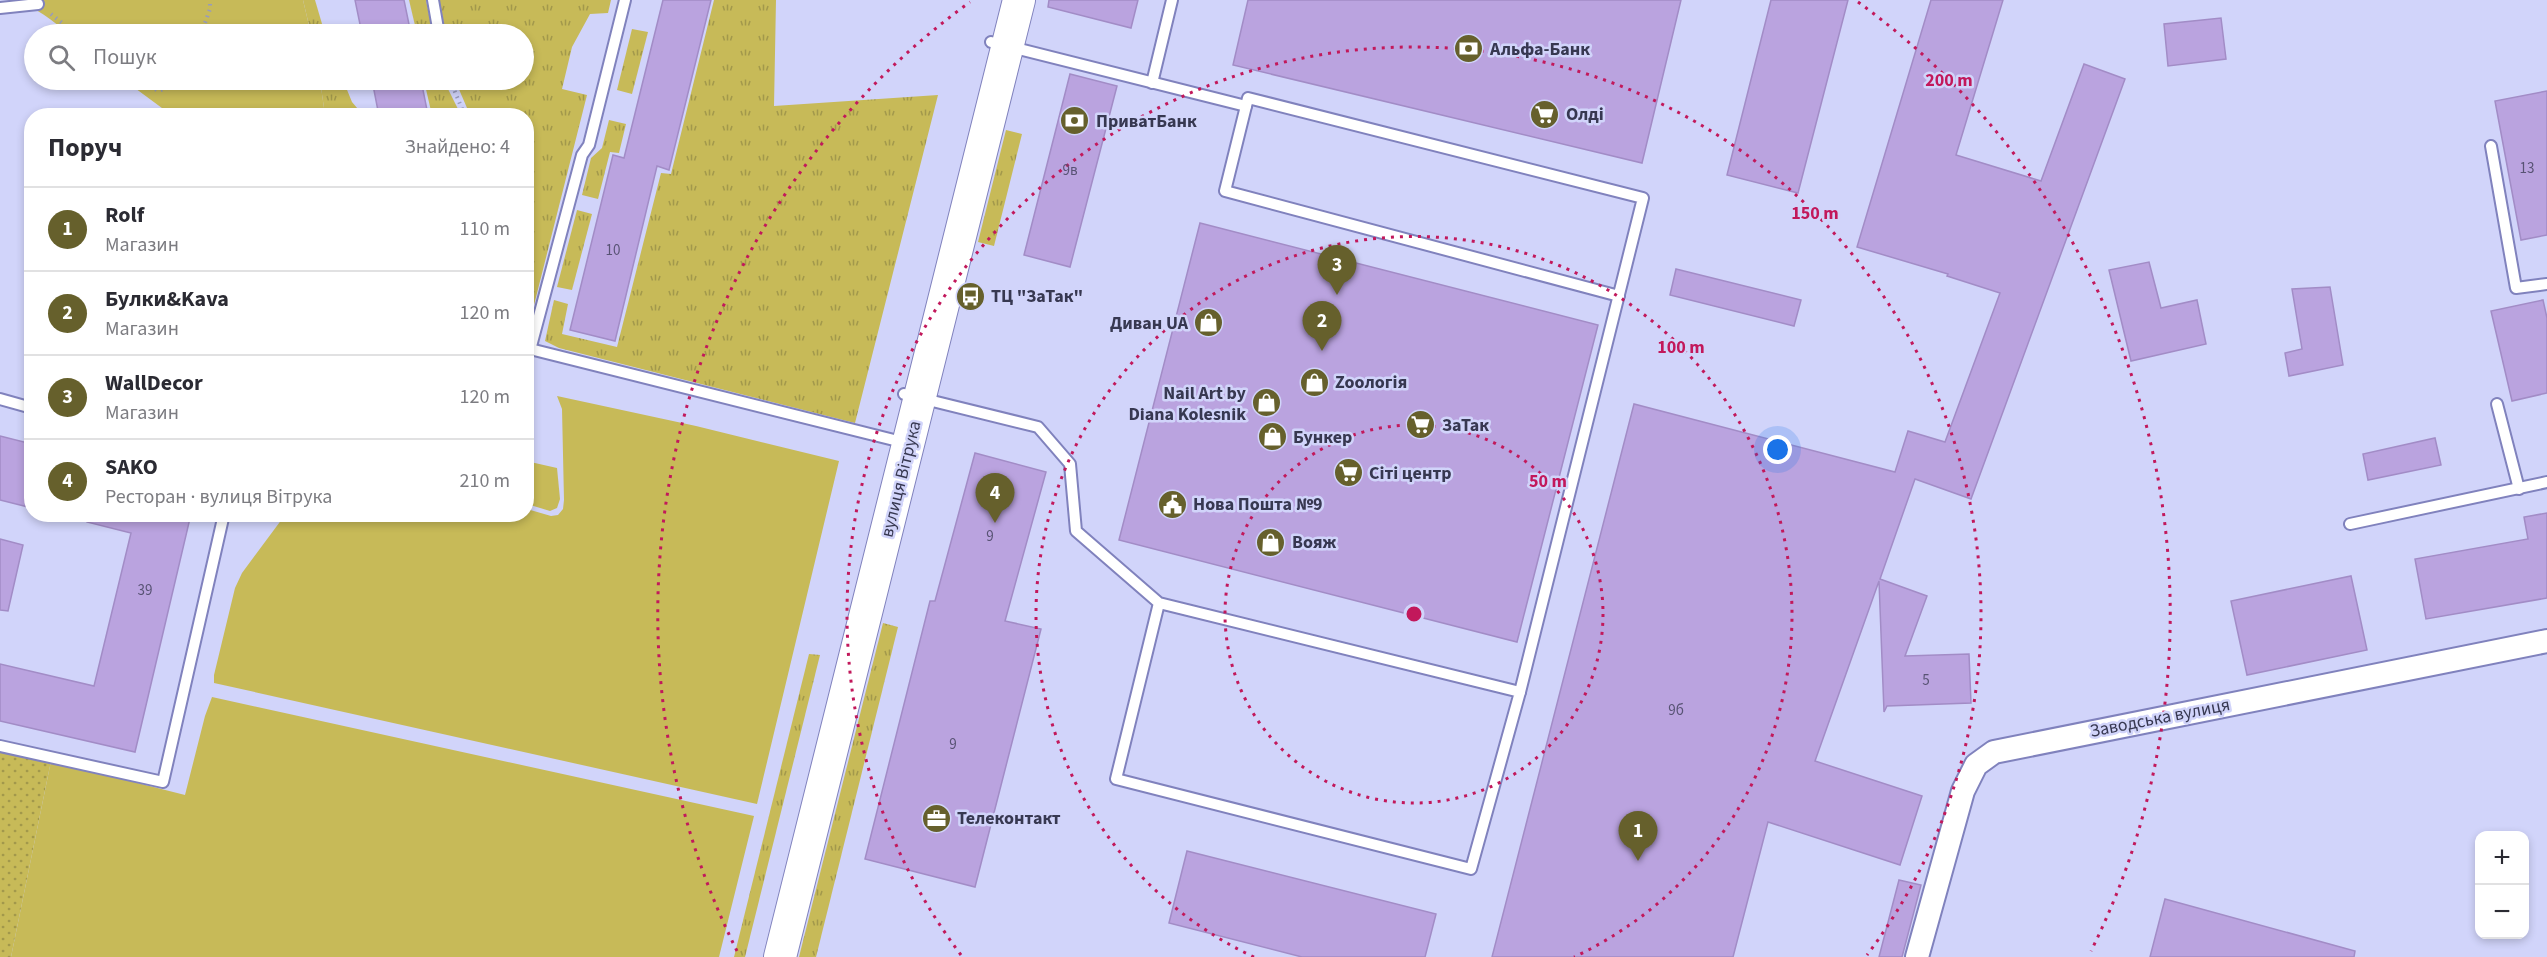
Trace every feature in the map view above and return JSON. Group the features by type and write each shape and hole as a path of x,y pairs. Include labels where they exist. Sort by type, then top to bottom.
{"main road":[{"name":"вулиця Вітрука","path":"1000,44 1002,0"},
{"name":"вулиця Вітрука","path":"780,957 912,396 1000,44 1019,0"},
{"name":"вулиця Вітрука","path":"763,957 901,441"}],"street":[{"name":"Заводська вулиця","path":"1917,957 1963,790 1976,765 1985,756 2007,748 2547,641"}],"lane":[{"path":"433,0 438,24"},
{"path":"534,331 582,155 589,146 625,0"},
{"path":"1152,83 1172,0"},
{"path":"0,8 38,4"},
{"path":"1000,44 1246,106"},
{"path":"1159,603 1116,779 1471,869 1520,692 1619,296 1643,198 1248,98 1226,191 1619,296"},
{"path":"2491,146 2516,288 2547,284"},
{"path":"534,350 901,441"},
{"path":"912,396 1038,427 1070,464 1076,531 1159,603 1520,692"},
{"path":"0,399 24,406"},
{"path":"2497,404 2519,489"},
{"path":"2350,524 2547,482"},
{"path":"0,746 163,782 222,522"}],"path":[{"path":"205,24 210,9 210,0"},
{"path":"38,4 63,24"},
{"path":"454,90 462,108"}],"green space":[{"path":"7,0 303,0 309,24 56,24 33,8"},
{"path":"303,0 315,0 322,24 309,24"},
{"path":"409,0 426,0 431,24 415,24"},
{"path":"439,0 611,0 608,13 590,14 572,47 562,89 587,95 534,305 534,108 467,108 459,90 534,90 534,24 444,24"},
{"path":"714,0 776,0 774,106 938,95 855,423 559,348 545,341 554,300 568,304 562,334 617,347 661,173 671,174"},
{"path":"632,29 648,32 632,94 617,90"},
{"path":"138,90 321,90 324,108 162,108"},
{"path":"321,90 347,90 357,108 324,108"},
{"path":"426,90 448,90 458,108 430,108"},
{"path":"609,120 626,124 619,153 610,152 598,199 582,195 591,158 602,148"},
{"path":"1006,130 1022,134 994,246 978,242"},
{"path":"577,210 592,214 572,290 557,287"},
{"path":"557,396 696,426 839,461 757,804 214,683 235,588 242,573 280,522 534,522 534,511 551,516 558,515 563,509 564,500 562,409"},
{"path":"534,463 557,468 560,499 557,508 550,511 534,506"},
{"path":"883,623 898,627 816,957 799,957"},
{"path":"809,654 820,655 745,957 734,957"},
{"path":"212,697 754,816 719,957 11,957 51,761 185,795"},
{"path":"0,749 51,761 11,957 0,957"}],"building":[{"path":"355,0 404,0 409,24 360,24"},
{"path":"663,0 711,0 669,170 657,166 615,341 570,330 613,155 624,158"},
{"path":"1049,0 1138,0 1131,28 1048,7"},
{"name":"Олді","path":"1248,0 1681,0 1642,163 1233,65"},
{"path":"1771,0 1848,0 1798,193 1727,175"},
{"path":"1931,0 2003,0 1956,155 2041,181 2084,64 2125,79 1971,499 1915,479 1880,579 1927,596 1905,656 1969,654 1971,703 1887,706 1884,712 1879,581 1815,761 1922,796 1900,865 1768,822 1733,957 1492,957 1634,404 1895,472 1908,431 1945,442 2000,293 1947,276 1948,274 1857,247"},
{"path":"2221,18 2226,59 2168,66 2164,24"},
{"path":"1070,74 1117,86 1070,267 1024,255"},
{"path":"374,90 423,90 427,108 377,108"},
{"path":"2547,91 2547,235 2521,240 2495,101"},
{"name":"Сіті центр","path":"1200,223 1598,325 1517,642 1119,540"},
{"path":"2149,262 2161,308 2197,300 2206,344 2131,361 2109,270"},
{"path":"1676,269 1801,300 1794,326 1670,295"},
{"path":"2330,287 2343,365 2289,376 2285,353 2302,349 2292,289"},
{"path":"2543,300 2547,318 2547,393 2512,401 2491,311"},
{"path":"0,436 24,442 24,506 0,500"},
{"path":"2435,438 2441,465 2368,480 2363,454"},
{"path":"975,453 1046,472 1005,621 1041,629 975,887 865,859 930,601 935,601"},
{"path":"2547,513 2547,598 2426,619 2415,559 2528,539 2524,517"},
{"path":"87,522 189,522 135,752 0,721 0,664 94,686 131,533"},
{"path":"0,539 23,545 8,611 0,610"},
{"path":"2351,576 2367,650 2247,675 2231,601"},
{"path":"1187,851 1436,914 1425,957 1302,957 1169,923"},
{"path":"1899,880 1921,885 1902,957 1879,957"},
{"path":"2165,899 2355,951 2354,957 2150,957"}],"place":[{"name":"Альфа-Банк","path":"1469,49"},
{"name":"Олді","path":"1545,114"},
{"name":"ПриватБанк","path":"1075,121"},
{"name":"WallDecor","path":"1337,295"},
{"name":"ТЦ \"ЗаТак\"","path":"970,296"},
{"name":"Диван UA","path":"1209,323"},
{"name":"Булки&Kava","path":"1322,351"},
{"name":"Zooлогія","path":"1314,382"},
{"name":"Nail Art by Diana Kolesnik","path":"1267,403"},
{"name":"ЗаТак","path":"1421,425"},
{"name":"Бункер","path":"1272,437"},
{"name":"Сіті центр","path":"1348,473"},
{"name":"Нова Пошта №9","path":"1172,504"},
{"name":"SAKO","path":"995,523"},
{"name":"Вояж","path":"1271,542"},
{"name":"Телеконтакт","path":"936,818"},
{"name":"Rolf","path":"1638,861"}]}
